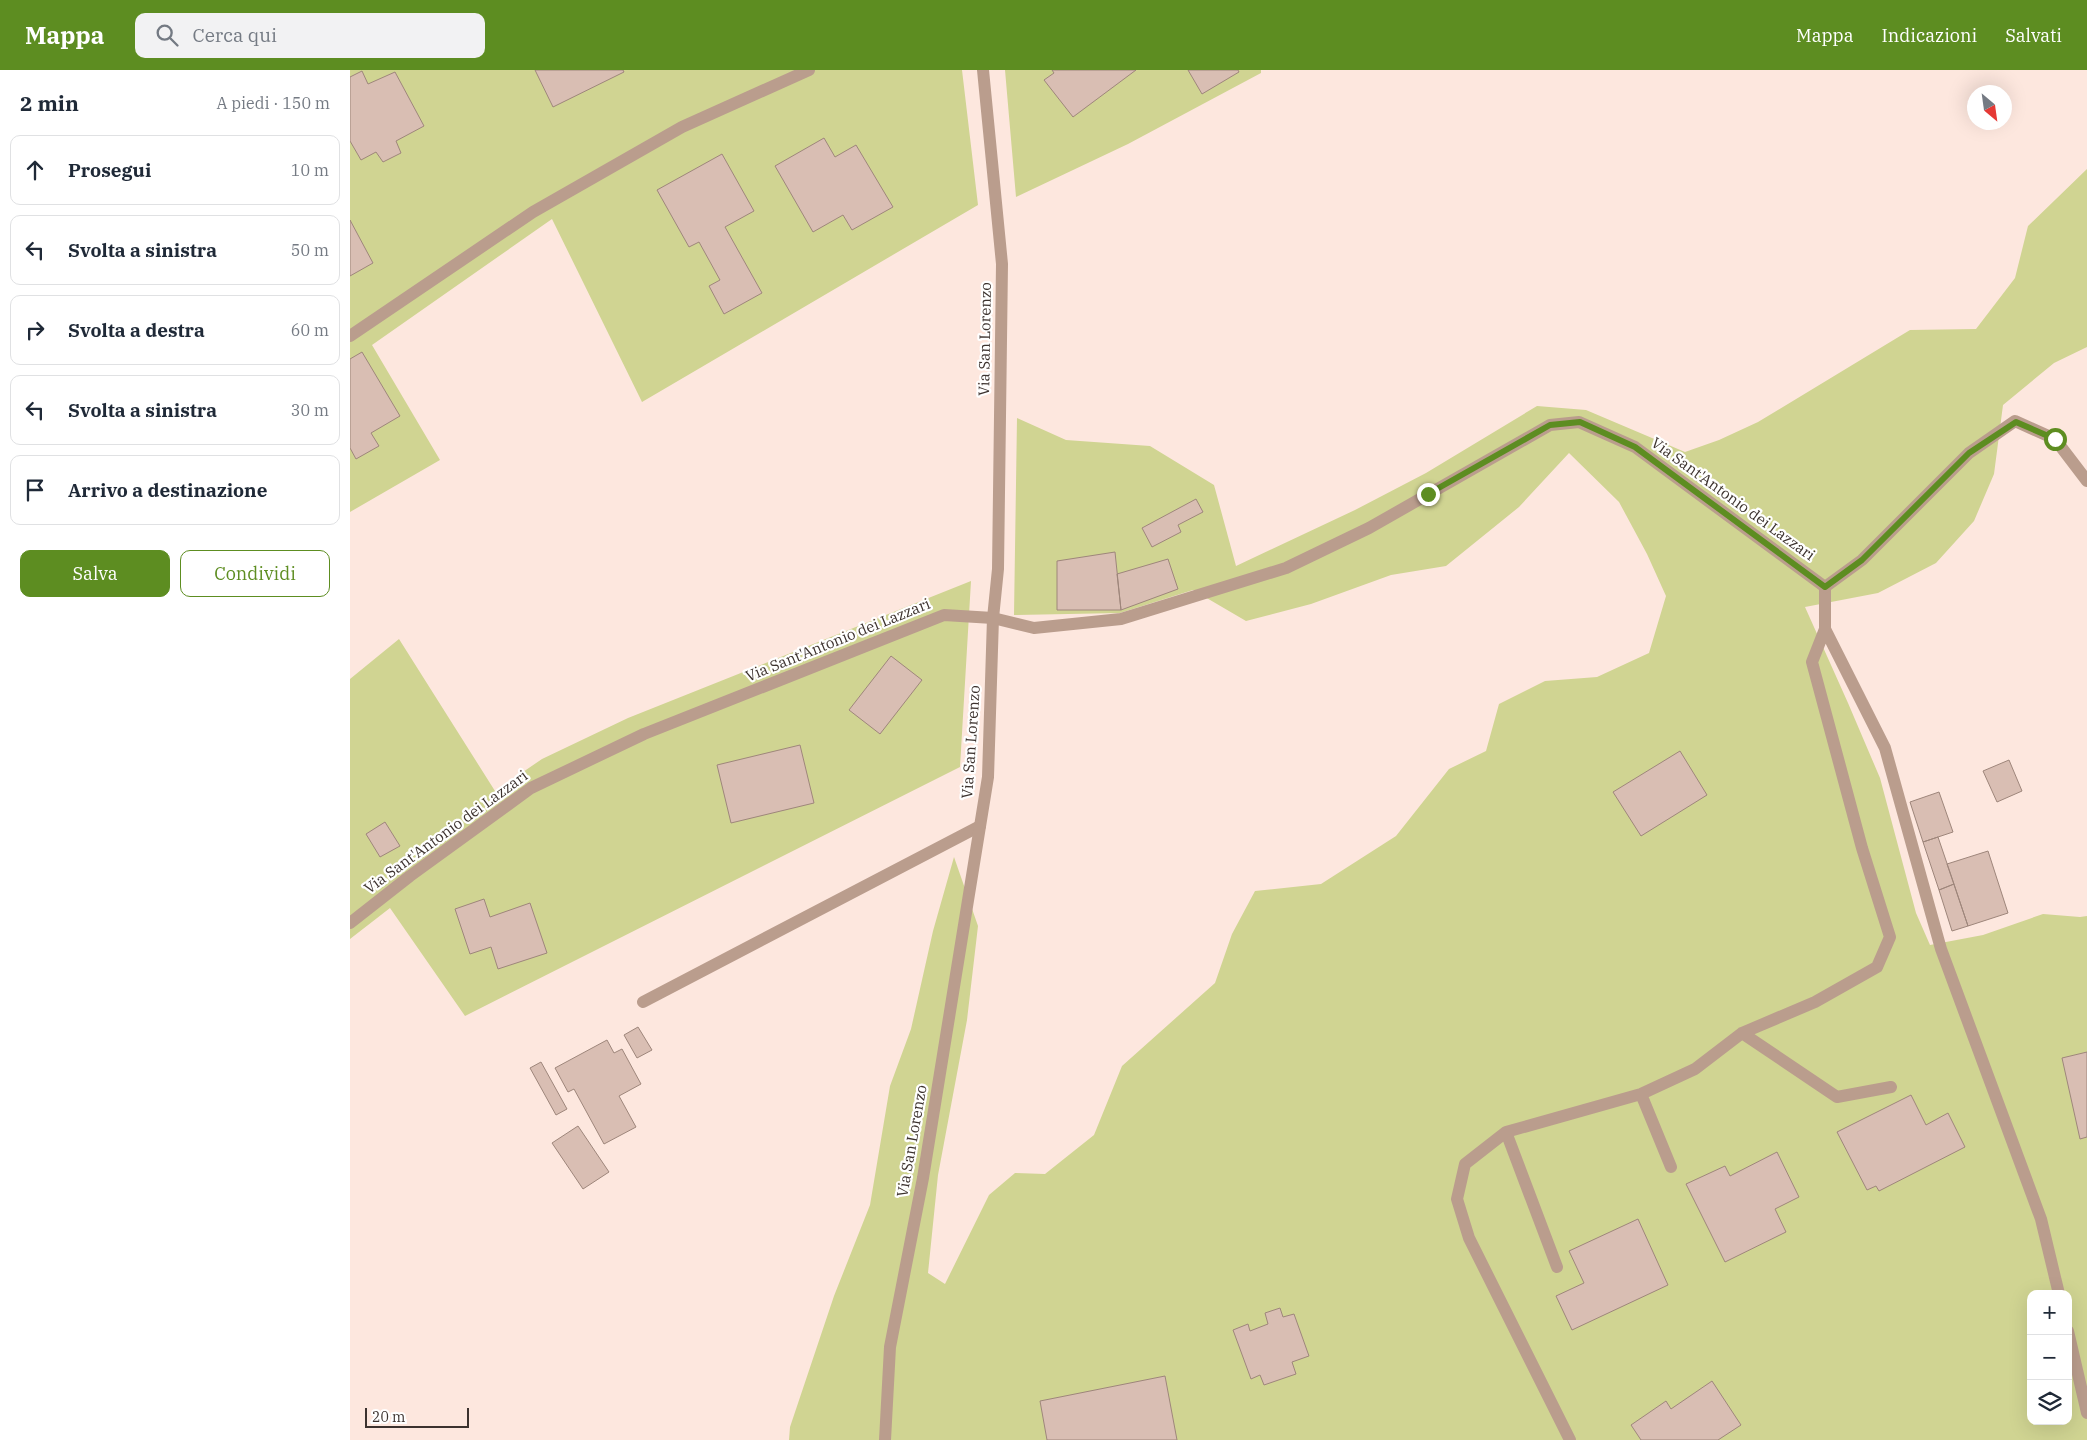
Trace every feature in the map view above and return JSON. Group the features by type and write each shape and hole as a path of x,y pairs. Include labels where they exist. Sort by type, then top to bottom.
{"street":[{"path":"350,336 533,212 682,128 809,70"},
{"name":"Via San Lorenzo","path":"885,1440 890,1347 923,1178 988,777 993,618 998,569 1002,264 983,70"},
{"name":"Via Sant'Antonio dei Lazzari","path":"350,923 410,876 531,788 644,734 944,615 993,618 1034,628 1121,619 1286,568 1369,528 1550,425 1580,422 1635,447 1825,587"},
{"path":"1570,1440 1469,1238 1457,1199 1465,1164 1506,1132 1641,1094 1695,1068 1742,1032 1815,1002 1877,967 1890,937 1860,839 1812,662 1825,629 1825,587 1862,560 1969,453 2016,422 2055,439 2087,481"},
{"path":"1825,629 1885,748 1941,948 2041,1219 2058,1290"},
{"path":"644,1002 980,826"},
{"path":"1742,1032 1837,1098 1891,1087"},
{"path":"1641,1094 1671,1168"},
{"path":"1506,1132 1557,1266"},
{"path":"2069,1335 2087,1413"}],"green space":[{"path":"350,70 962,70 978,205 642,402 552,219 372,345 440,460 350,512"},
{"path":"1005,70 1261,70 1261,73 1128,144 1016,197"},
{"path":"2087,169 2087,347 2054,363 2003,405 1994,474 1974,521 1936,563 1878,593 1805,607 1880,778 1916,913 1930,945 1983,935 2043,914 2087,916 2087,1440 789,1440 790,1427 834,1296 870,1205 890,1086 911,1029 933,931 954,857 978,926 967,1020 938,1175 928,1273 945,1284 989,1195 1015,1173 1045,1174 1094,1135 1122,1066 1215,983 1232,934 1255,891 1321,884 1396,836 1449,769 1486,751 1499,704 1545,681 1597,677 1649,653 1666,596 1647,554 1619,502 1569,453 1519,507 1446,566 1391,575 1311,604 1246,621 1193,590 1120,613 1014,615 1017,418 1066,440 1150,446 1214,485 1236,566 1355,510 1426,473 1537,406 1586,410 1685,452 1719,440 1758,422 1910,330 1976,329 2015,278 2028,226"},
{"path":"971,581 960,767 465,1016 390,908 350,939 350,679 399,639 495,791 542,759 628,718"}],"building":[{"path":"535,70 623,70 624,72 553,107"},
{"path":"1052,70 1136,70 1073,117 1044,80 1054,73"},
{"path":"1188,70 1238,70 1239,72 1202,94"},
{"path":"362,71 368,84 395,72 424,126 396,141 401,153 383,162 376,152 361,160 350,141 350,77"},
{"path":"824,138 835,157 856,145 893,207 852,230 843,215 813,232 775,166"},
{"path":"722,154 754,211 725,227 762,293 724,314 709,286 720,280 699,242 689,247 657,190"},
{"path":"350,220 373,263 350,276"},
{"path":"362,352 400,416 371,433 379,446 356,459 350,448 350,359"},
{"path":"1196,499 1203,512 1178,525 1181,532 1152,547 1142,528"},
{"path":"1115,552 1121,610 1057,610 1057,561"},
{"path":"1168,559 1178,589 1121,610 1117,574"},
{"path":"891,656 922,680 880,734 849,710"},
{"path":"800,745 814,803 731,823 717,765"},
{"path":"1680,751 1707,795 1641,836 1613,792"},
{"path":"2009,760 2022,791 1997,802 1983,771"},
{"path":"1939,792 1953,832 1923,842 1910,802"},
{"path":"385,822 400,846 380,857 366,834"},
{"path":"1938,837 1954,884 1939,890 1923,842"},
{"path":"1988,851 2008,913 1968,926 1947,864"},
{"path":"1954,884 1968,926 1952,931 1939,890"},
{"path":"484,899 490,917 530,903 547,953 498,969 491,947 470,954 455,909"},
{"path":"638,1027 652,1050 637,1058 624,1035"},
{"path":"607,1040 614,1053 622,1049 641,1084 619,1096 636,1127 604,1144 574,1089 568,1092 555,1068"},
{"path":"2087,1052 2087,1137 2080,1139 2062,1058"},
{"path":"541,1062 567,1109 556,1115 530,1068"},
{"path":"1911,1095 1926,1125 1948,1113 1965,1147 1879,1191 1876,1186 1867,1190 1837,1132"},
{"path":"578,1126 609,1172 583,1189 552,1143"},
{"path":"1777,1152 1799,1197 1775,1209 1786,1232 1725,1262 1686,1184 1725,1166 1730,1176"},
{"path":"1638,1219 1668,1285 1572,1330 1556,1296 1584,1283 1569,1251"},
{"path":"1280,1308 1283,1317 1294,1314 1309,1356 1292,1362 1296,1374 1264,1385 1260,1375 1251,1379 1233,1330 1248,1324 1250,1331 1268,1324 1265,1313"},
{"path":"1165,1376 1177,1440 1047,1440 1040,1401"},
{"path":"1712,1381 1741,1425 1718,1440 1641,1440 1631,1425 1666,1401 1671,1409"}],"route":[{"path":"1428,494 1550,425 1580,422 1635,447 1825,587 1862,560 1969,453 2016,422 2055,439"}]}
